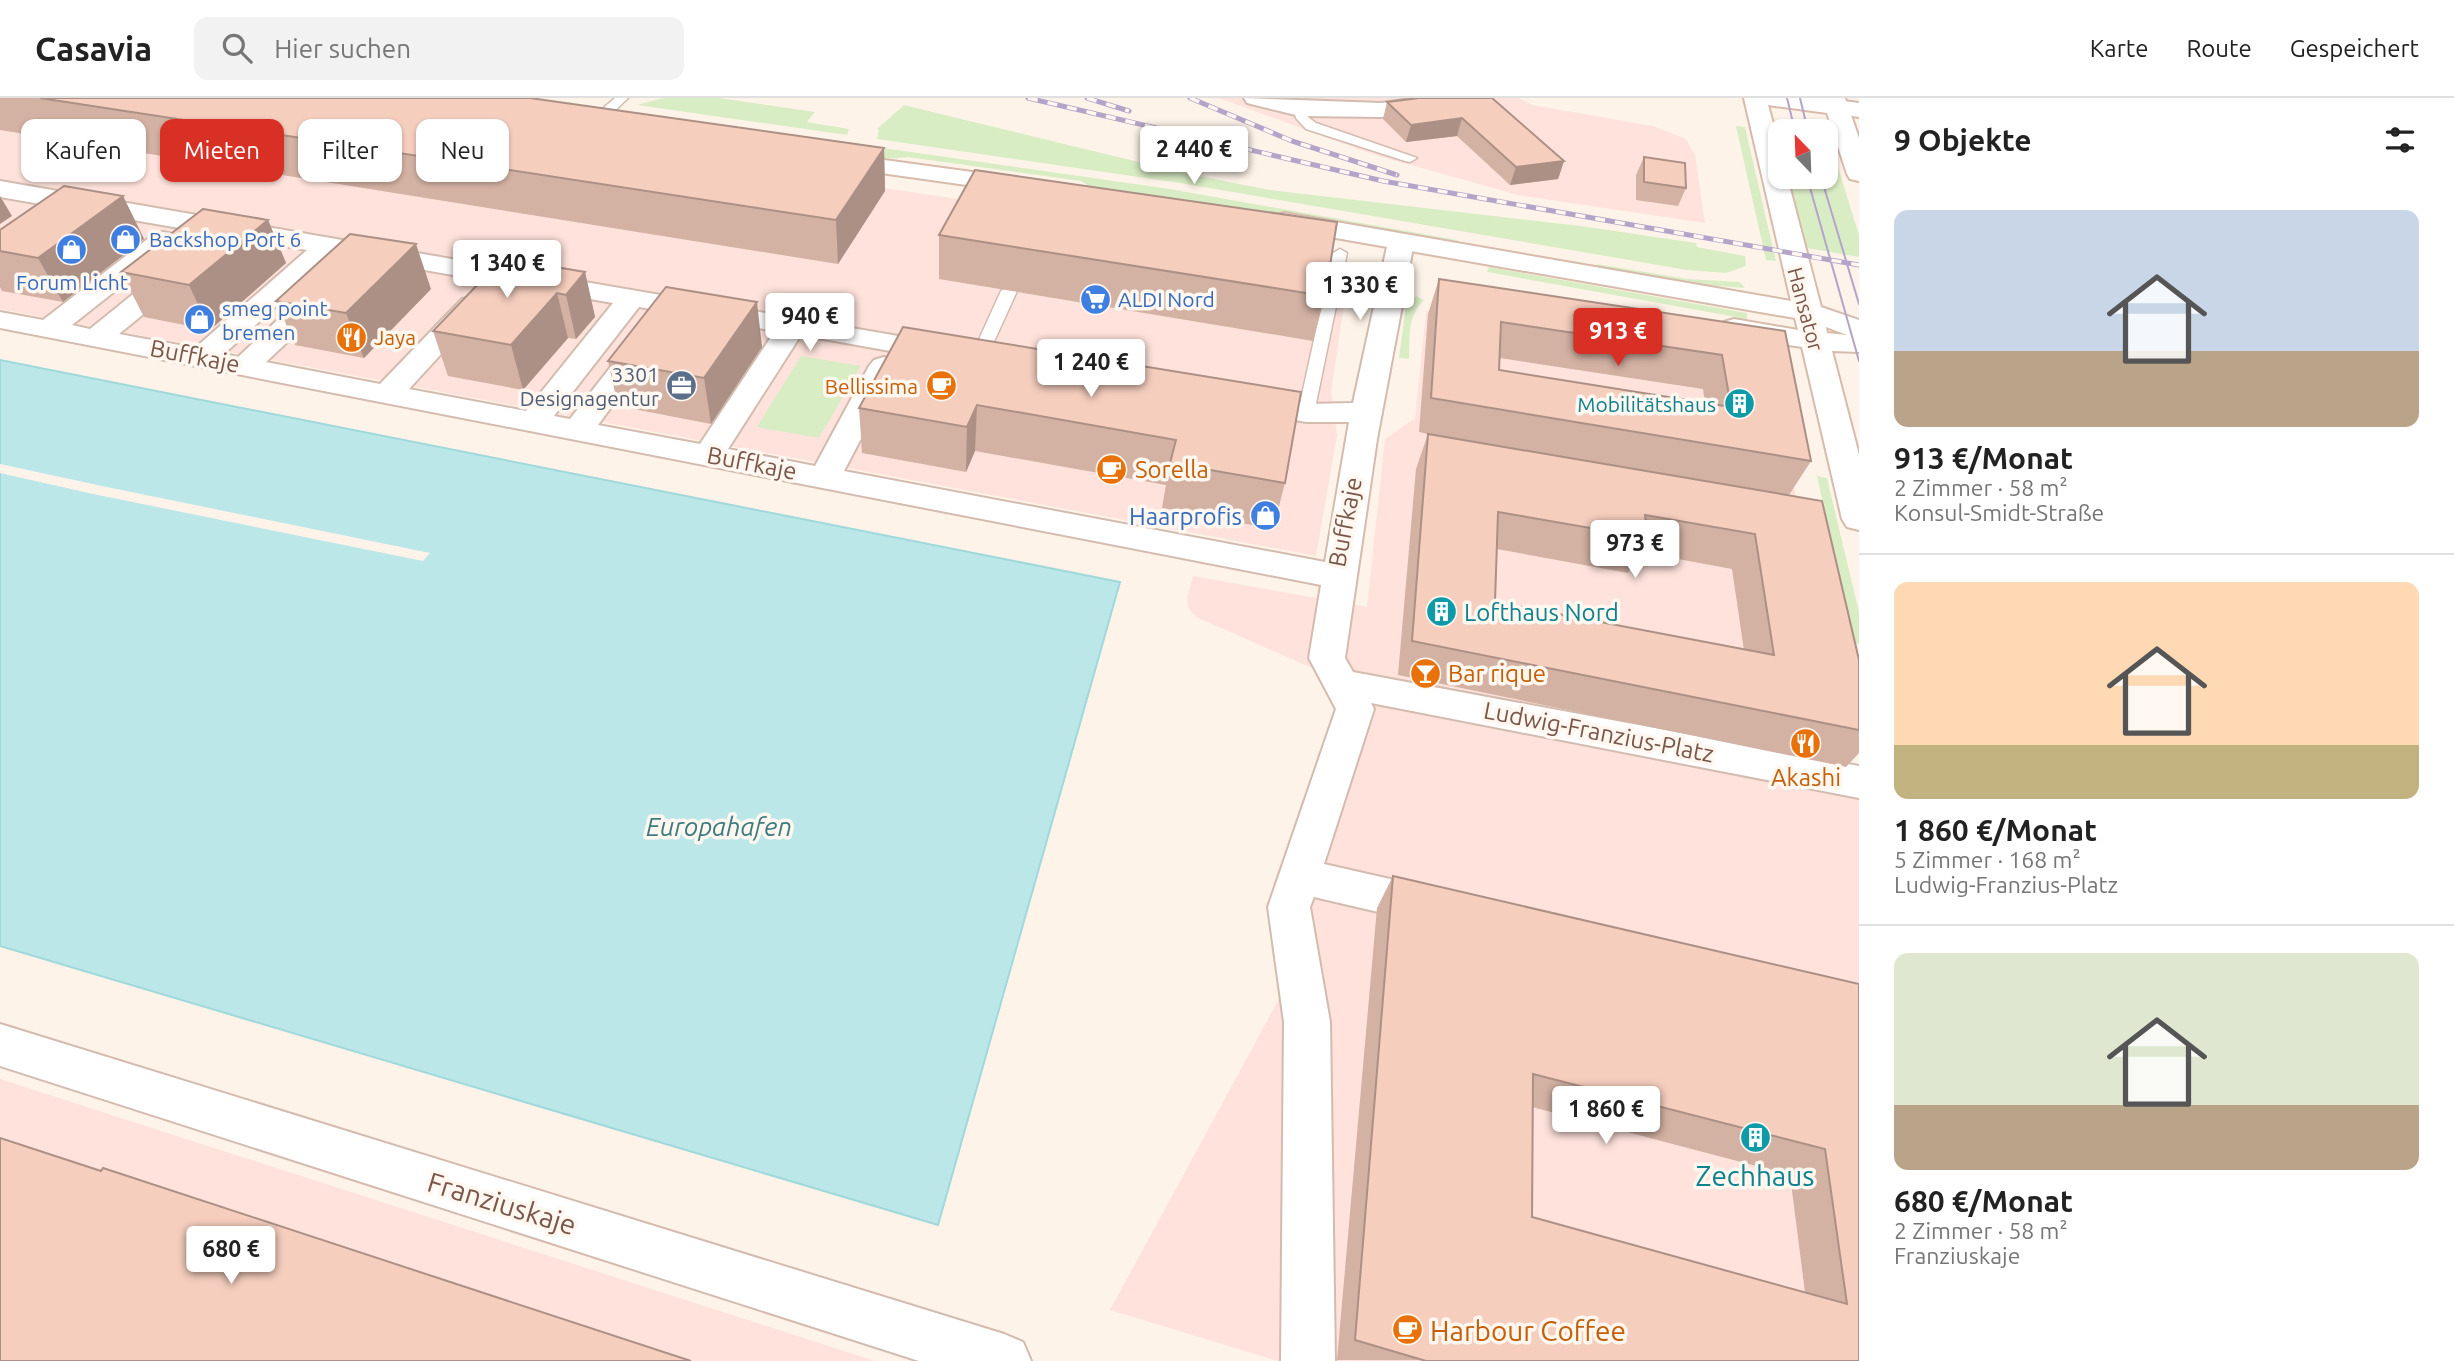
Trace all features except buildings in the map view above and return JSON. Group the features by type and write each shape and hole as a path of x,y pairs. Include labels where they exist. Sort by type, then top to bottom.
{"street":[{"path":"1255,98 1300,109 1381,110 1467,98"},
{"name":"Hansator","path":"1755,98 1859,520"},
{"path":"1764,98 1843,105 1859,174"},
{"path":"565,121 620,129"},
{"path":"812,157 1047,192"},
{"path":"0,189 992,359"},
{"path":"30,220 60,200"},
{"path":"78,223 100,207"},
{"path":"49,329 186,221"},
{"path":"1580,299 1465,278 1399,253 1340,253 1257,227 1811,327 1859,344"},
{"path":"96,338 231,229"},
{"path":"202,358 328,245"},
{"path":"244,366 367,252"},
{"name":"Buffkaje","path":"0,320 1339,577 1367,412 1399,253"},
{"path":"388,393 500,275"},
{"path":"534,421 632,298"},
{"path":"578,430 674,305"},
{"path":"1714,324 1859,329"},
{"path":"709,455 793,325"},
{"path":"824,478 897,343"},
{"path":"1217,398 1306,413 1367,412"},
{"path":"1308,1361 1307,1022 1289,907 1355,709 1327,658 1339,577"},
{"name":"Ludwig-Franzius-Platz","path":"1340,683 1859,782"},
{"path":"1300,876 1471,916"},
{"name":"Franziuskaje","path":"0,1045 1004,1361"}],"lane":[{"path":"592,125 622,98"},
{"path":"1300,109 1301,118 1311,126 1410,158"},
{"path":"1306,413 1340,253"},
{"path":"992,359 1009,291"}],"shaded area":[{"path":"0,98 277,98 419,119 416,119 416,182 509,182 509,132 985,203 1327,266 1347,285 1331,392 1337,435 1316,556 0,309"},
{"path":"1219,98 1519,98 1532,105 1653,126 1686,139 1695,155 1705,223 1518,195 1375,155"},
{"path":"1434,308 1769,366 1859,801 1859,1361 1278,1361 1110,1310 1286,986 1342,712 1325,671 1314,669 1196,617 1188,608 1187,597 1193,576 1367,607 1385,439 1415,418 1426,312"},
{"path":"0,1079 875,1361 0,1361"}],"green space":[{"path":"663,98 719,98 815,112 807,122 849,129 847,135 637,105"},
{"path":"904,105 1188,174 1270,190 1581,226 1696,243 1697,247 1745,256 1746,266 1726,273 1687,270 1180,183 877,139 877,129"},
{"path":"1736,126 1745,127 1776,261 1766,260"},
{"path":"862,145 1170,189 1457,240 1464,245 1092,188 1081,181 907,157 876,157 859,149"},
{"path":"1838,167 1859,235 1859,257 1807,248 1791,189 1838,189"},
{"path":"1597,264 1687,279 1740,282 1745,288 1688,284 1595,268"},
{"path":"1489,267 1747,313 1747,319 1487,272"},
{"path":"1416,296 1424,300 1412,320 1409,359 1399,358 1406,306"},
{"path":"801,356 861,366 819,438 757,427"},
{"path":"1817,476 1827,478 1859,612 1859,644 1852,643"}],"water":[{"name":"Europahafen","path":"0,360 1120,582 938,1225 0,946"}],"pier":[{"path":"0,464 430,553 423,561 93,494 0,473"}],"tram line":[{"path":"1787,98 1792,119"},
{"path":"1800,98 1805,119"},
{"path":"1810,189 1859,361"},
{"path":"1825,189 1859,304"}],"railway":[{"path":"1028,98 1383,181 1859,265"},
{"path":"1087,98 1129,111"},
{"path":"1190,98 1292,141 1397,175"}],"place":[{"name":"Backshop Port 6","path":"126,239"},
{"name":"Forum Licht","path":"72,250"},
{"name":"ALDI Nord","path":"1095,299"},
{"name":"smeg point bremen","path":"199,320"},
{"name":"Jaya","path":"351,337"},
{"name":"3301 Designagentur","path":"682,386"},
{"name":"Bellissima","path":"941,386"},
{"name":"Mobilitätshaus","path":"1739,404"},
{"name":"Sorella","path":"1112,469"},
{"name":"Haarprofis","path":"1265,516"},
{"name":"Lofthaus Nord","path":"1441,612"},
{"name":"Bar rique","path":"1425,673"},
{"name":"Akashi","path":"1806,743"},
{"name":"Zechhaus","path":"1755,1138"},
{"name":"Harbour Coffee","path":"1407,1330"}]}
